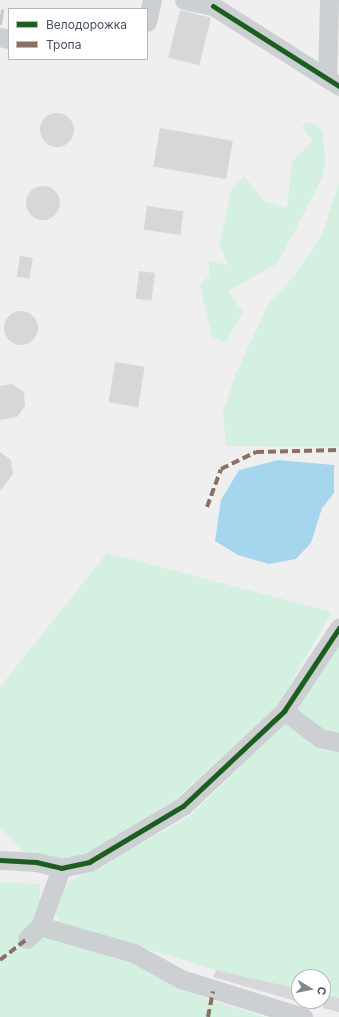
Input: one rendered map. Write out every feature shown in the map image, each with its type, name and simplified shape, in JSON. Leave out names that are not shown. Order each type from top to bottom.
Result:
[{"type":"street","points":[[148,18],[152,0]]},
{"type":"street","points":[[184,0],[213,6],[333,82]]},
{"type":"street","points":[[329,0],[333,82]]},
{"type":"street","points":[[0,860],[36,862],[61,868],[89,862],[183,806],[284,712],[339,628]]},
{"type":"street","points":[[284,712],[320,738],[339,742]]},
{"type":"street","points":[[61,868],[34,932],[134,953],[181,979],[303,1017]]},
{"type":"green space","points":[[307,123],[313,123],[323,132],[325,164],[322,178],[278,263],[228,291],[243,312],[226,342],[212,337],[200,285],[209,276],[209,261],[228,265],[219,244],[232,188],[244,176],[264,201],[287,208],[292,162],[312,141],[302,126]]},
{"type":"green space","points":[[339,183],[339,447],[226,446],[223,413],[236,373],[269,303],[296,274],[322,235]]},
{"type":"green space","points":[[107,553],[332,612],[278,705],[177,798],[84,857],[59,861],[27,856],[0,827],[0,687]]},
{"type":"green space","points":[[339,638],[339,998],[331,996],[331,969],[291,969],[291,987],[216,970],[59,922],[53,906],[67,883],[189,817],[278,730]]},
{"type":"green space","points":[[0,882],[40,884],[39,931],[156,969],[204,998],[265,1017],[0,1017]]},
{"type":"water","points":[[278,460],[334,465],[334,493],[322,508],[311,543],[296,559],[269,564],[238,555],[215,541],[221,500],[239,470]]},
{"type":"building","points":[[180,10],[211,18],[199,65],[168,58]]},
{"type":"building","points":[[54,113],[60,113],[64,114],[71,120],[74,130],[73,137],[67,144],[60,147],[54,147],[50,146],[43,140],[40,133],[40,127],[41,123],[47,116]]},
{"type":"building","points":[[160,128],[233,141],[226,179],[153,166]]},
{"type":"building","points":[[40,186],[46,186],[50,187],[57,193],[60,203],[59,210],[53,217],[46,220],[40,220],[36,219],[29,213],[26,206],[26,200],[27,196],[33,189]]},
{"type":"building","points":[[147,206],[184,211],[180,235],[144,230]]},
{"type":"building","points":[[20,256],[33,258],[30,279],[17,277]]},
{"type":"building","points":[[139,271],[155,273],[151,301],[136,299]]},
{"type":"building","points":[[18,311],[24,311],[28,312],[35,318],[38,328],[37,335],[31,342],[24,345],[18,345],[14,344],[7,338],[4,331],[4,325],[5,321],[11,314]]},
{"type":"building","points":[[115,362],[145,367],[138,407],[109,402]]},
{"type":"building","points":[[12,384],[24,392],[25,406],[17,417],[0,420],[0,386]]},
{"type":"building","points":[[0,452],[11,460],[13,474],[0,491]]},
{"type":"building","points":[[216,970],[291,987],[291,1000],[213,977]]},
{"type":"building","points":[[331,996],[339,998],[339,1012],[327,1009],[331,1009]]},
{"type":"railway","points":[[0,23],[2,10]]},
{"type":"marked path","points":[[207,507],[221,469],[256,452],[339,450]]},
{"type":"marked path","points":[[0,960],[27,939]]},
{"type":"marked path","points":[[208,1017],[213,991]]},
{"type":"cycle path","points":[[213,6],[339,86]]},
{"type":"cycle path","points":[[0,860],[36,862],[61,868],[89,862],[183,806],[284,711],[339,628]]}]
